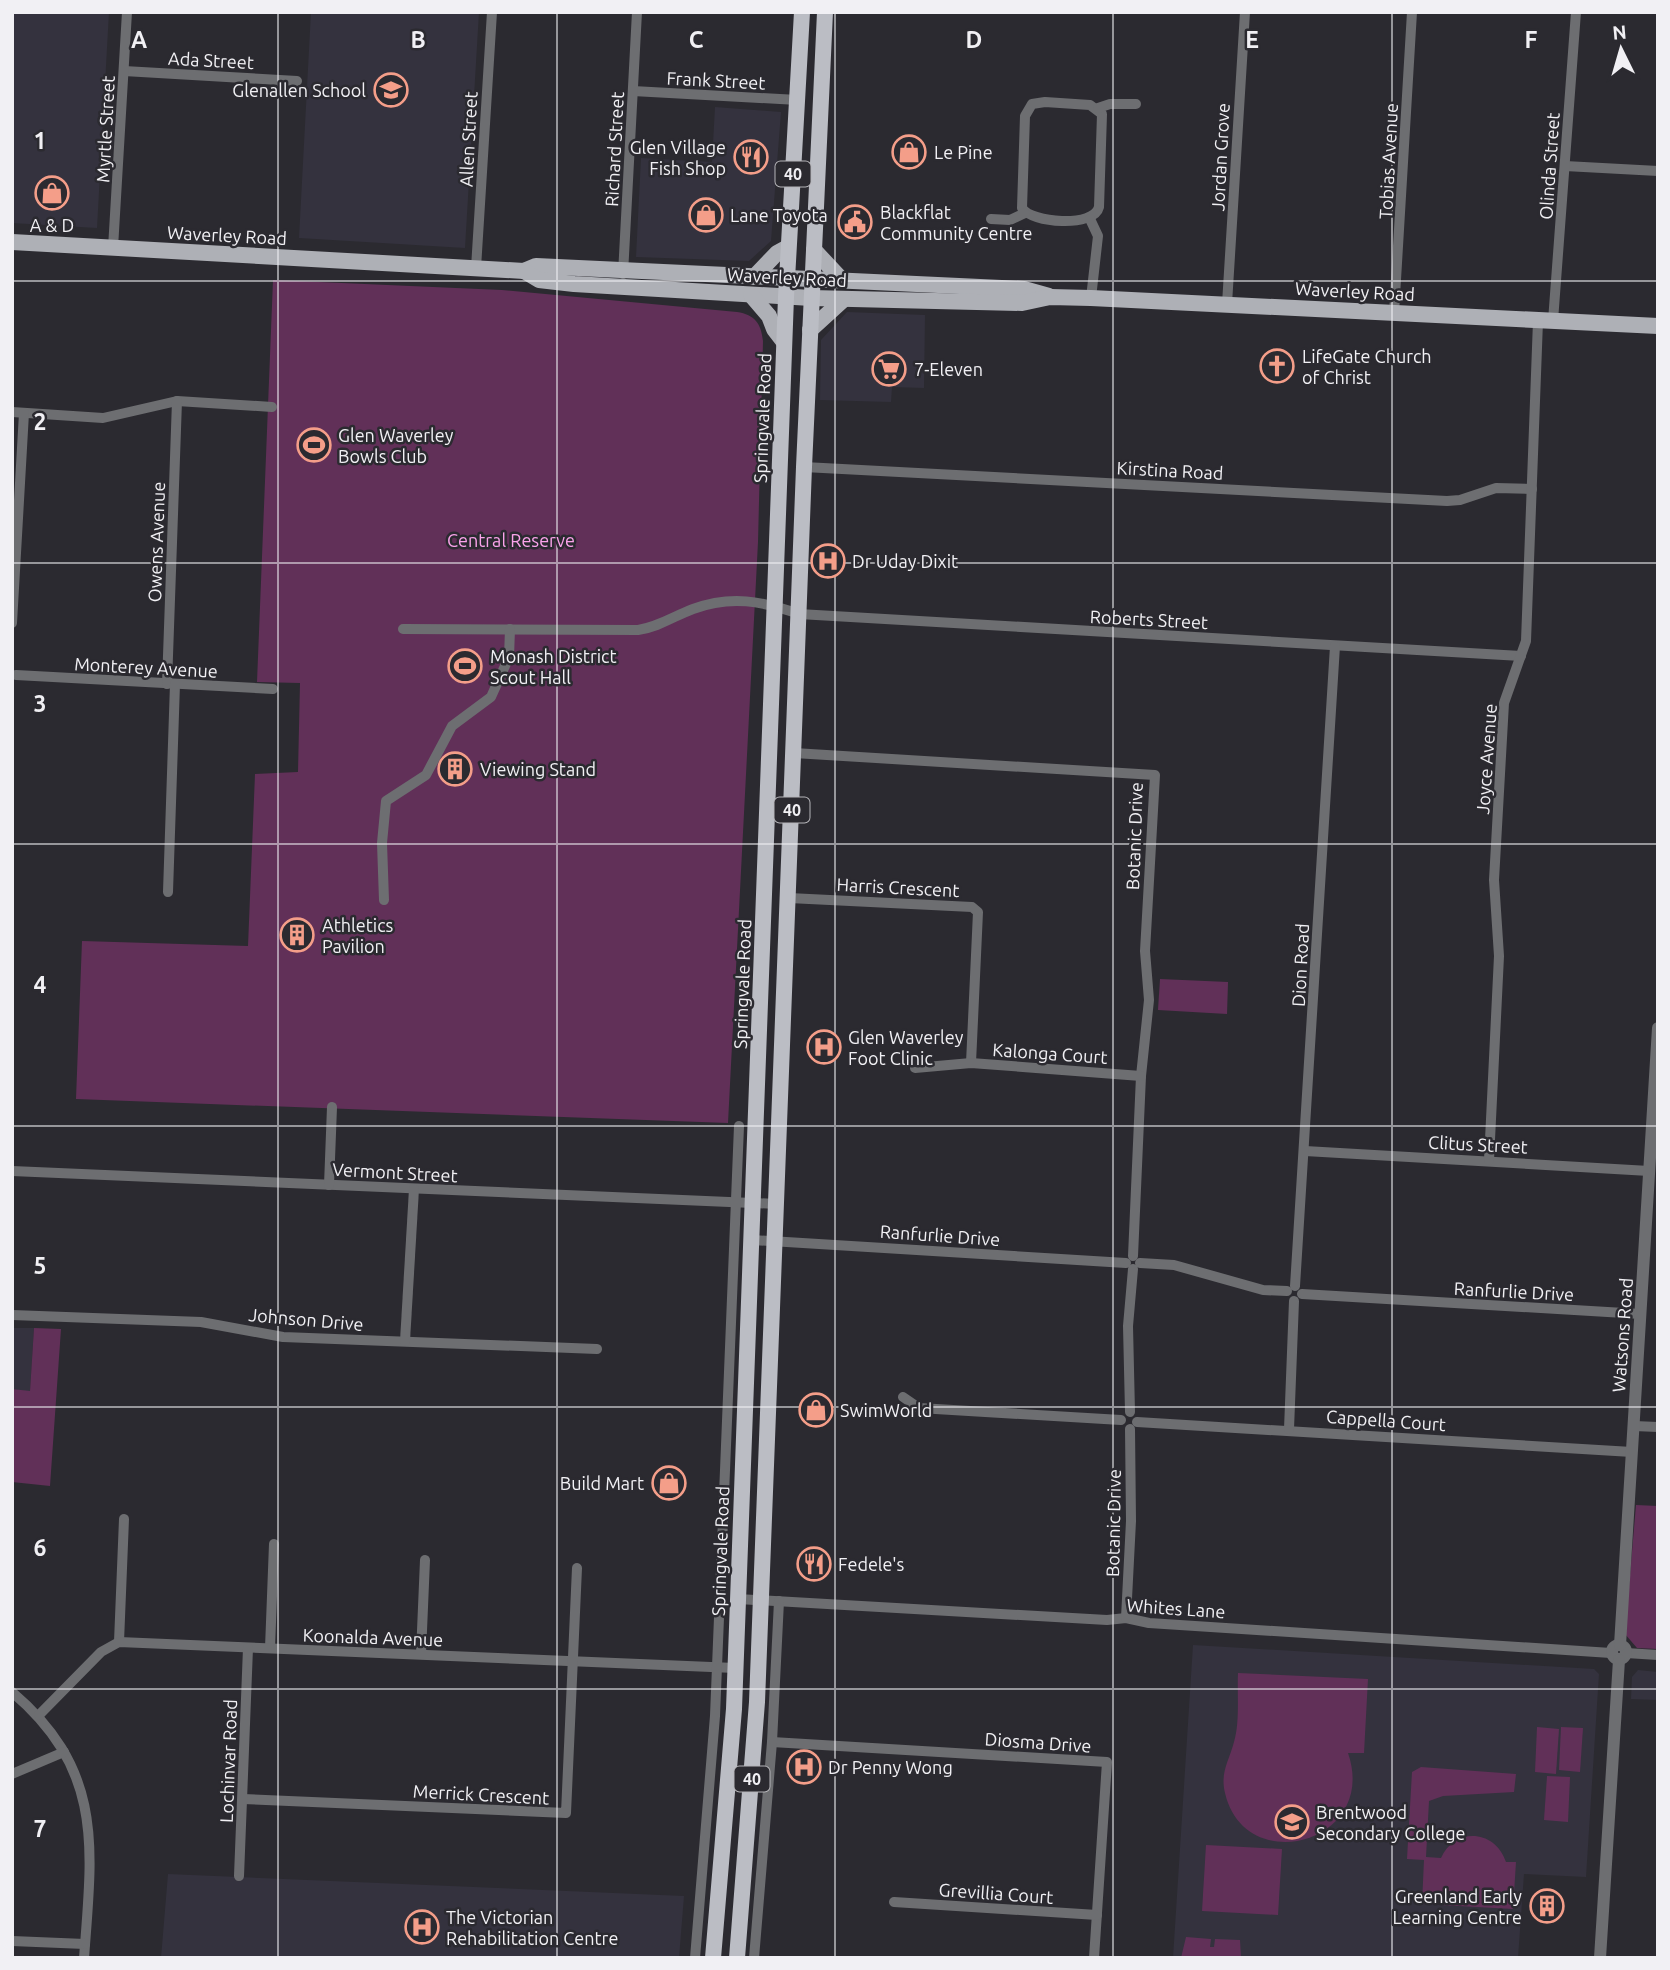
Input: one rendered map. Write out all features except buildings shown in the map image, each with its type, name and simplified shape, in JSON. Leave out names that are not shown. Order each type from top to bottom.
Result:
[{"type":"highway","name":"Springvale Road","points":[[713,1958],[735,1668],[786,278],[803,12]]},
{"type":"highway","name":"40","points":[[737,1958],[756,1730],[804,467],[825,12]]},
{"type":"main road","name":"Waverley Road","points":[[12,242],[524,271],[536,266],[1024,289],[1050,297]]},
{"type":"main road","points":[[754,277],[777,253],[788,247]]},
{"type":"main road","points":[[814,250],[843,281]]},
{"type":"main road","name":"Waverley Road","points":[[524,271],[539,280],[621,288],[786,297],[1021,303],[1050,297],[1091,298],[1658,326]]},
{"type":"main road","points":[[751,295],[769,316],[774,329],[784,342]]},
{"type":"main road","points":[[810,330],[844,299]]},
{"type":"street","name":"Myrtle Street","points":[[113,248],[127,12]]},
{"type":"street","name":"Allen Street","points":[[477,268],[492,12]]},
{"type":"street","name":"Richard Street","points":[[621,288],[636,12]]},
{"type":"street","name":"Jordan Grove","points":[[1227,304],[1245,12]]},
{"type":"street","name":"Tobias Avenue","points":[[1394,313],[1412,12]]},
{"type":"street","name":"Olinda Street","points":[[1546,321],[1565,166],[1576,12]]},
{"type":"street","name":"Ada Street","points":[[124,71],[297,81]]},
{"type":"street","name":"Frank Street","points":[[633,92],[798,100]]},
{"type":"street","points":[[1098,108],[1103,122],[1098,213],[1090,219],[1032,218],[1025,213],[1021,202],[1024,121],[1028,109],[1045,102],[1098,108],[1110,104],[1136,104]]},
{"type":"street","points":[[1565,166],[1658,172]]},
{"type":"street","points":[[991,219],[1010,220],[1025,213]]},
{"type":"street","points":[[1090,219],[1098,235],[1091,298]]},
{"type":"street","name":"Joyce Avenue","points":[[1489,1160],[1499,956],[1494,880],[1504,703],[1526,640],[1532,489],[1546,321]]},
{"type":"street","points":[[12,412],[103,418],[177,401],[272,407]]},
{"type":"street","name":"Owens Avenue","points":[[168,892],[177,401]]},
{"type":"street","points":[[12,623],[24,413]]},
{"type":"street","name":"Kirstina Road","points":[[804,467],[1447,501],[1460,500],[1496,488],[1532,489]]},
{"type":"street","name":"Roberts Street","points":[[403,629],[638,630],[665,624],[692,610],[719,602],[755,600],[799,614],[1521,656]]},
{"type":"street","points":[[384,900],[382,843],[386,802],[423,778],[453,726],[491,697],[509,657],[510,629]]},
{"type":"street","name":"Dion Road","points":[[1289,1429],[1335,646]]},
{"type":"street","name":"Monterey Avenue","points":[[14,675],[273,689]]},
{"type":"street","name":"Botanic Drive","points":[[794,753],[1155,775],[1145,951],[1149,1000],[1141,1076],[1128,1326],[1130,1412]]},
{"type":"street","name":"Harris Crescent","points":[[789,898],[972,907],[978,912],[971,1063]]},
{"type":"street","name":"Watsons Road","points":[[1600,1958],[1658,1028]]},
{"type":"street","name":"Kalonga Court","points":[[915,1068],[971,1063],[1141,1076]]},
{"type":"street","points":[[328,1185],[332,1107]]},
{"type":"street","name":"Springvale Road","points":[[695,1958],[713,1754],[739,1126]]},
{"type":"street","name":"Clitus Street","points":[[1305,1151],[1649,1171]]},
{"type":"street","name":"Vermont Street","points":[[12,1171],[777,1204]]},
{"type":"street","points":[[405,1341],[414,1189]]},
{"type":"street","name":"Ranfurlie Drive","points":[[751,1240],[1174,1265],[1263,1290],[1641,1314]]},
{"type":"street","name":"Johnson Drive","points":[[12,1315],[201,1322],[283,1337],[597,1349]]},
{"type":"street","points":[[903,1397],[919,1408],[1121,1420]]},
{"type":"street","points":[[1130,1412],[1134,1425],[1123,1426],[1121,1420],[1124,1414],[1130,1412]]},
{"type":"street","name":"Botanic Drive","points":[[1126,1618],[1134,1425]]},
{"type":"street","name":"Cappella Court","points":[[1134,1425],[1289,1429],[1632,1452]]},
{"type":"street","points":[[1634,1426],[1658,1427]]},
{"type":"street","points":[[39,1714],[101,1652],[118,1642],[124,1519]]},
{"type":"street","points":[[270,1648],[274,1544]]},
{"type":"street","points":[[421,1654],[425,1560]]},
{"type":"street","points":[[574,1661],[577,1568]]},
{"type":"street","name":"Whites Lane","points":[[738,1599],[1107,1620],[1126,1618],[1149,1623],[1658,1655]]},
{"type":"street","points":[[754,1958],[772,1742],[779,1601]]},
{"type":"street","name":"Koonalda Avenue","points":[[118,1642],[735,1668]]},
{"type":"street","name":"Lochinvar Road","points":[[239,1876],[248,1648]]},
{"type":"street","name":"Merrick Crescent","points":[[243,1799],[566,1813],[574,1661]]},
{"type":"street","points":[[12,1692],[39,1714],[64,1752],[79,1784],[91,1829],[91,1885],[84,1958]]},
{"type":"street","name":"Diosma Drive","points":[[772,1742],[1107,1762],[1094,1958]]},
{"type":"street","points":[[12,1774],[64,1752]]},
{"type":"street","name":"Grevillia Court","points":[[894,1902],[1097,1915]]},
{"type":"street","points":[[12,1941],[85,1944]]},
{"type":"shaded area","points":[[12,12],[109,12],[97,228],[12,223]]},
{"type":"shaded area","name":"Glenallen School","points":[[311,12],[479,12],[465,248],[299,238]]},
{"type":"shaded area","points":[[715,107],[781,112],[771,241],[749,261],[636,257],[641,158],[712,162]]},
{"type":"shaded area","name":"7-Eleven","points":[[847,312],[925,315],[924,388],[892,387],[891,402],[820,400],[821,340]]},
{"type":"shaded area","points":[[12,1328],[34,1328],[30,1392],[12,1389]]},
{"type":"shaded area","name":"Brentwood Secondary College","points":[[1193,1645],[1594,1669],[1599,1674],[1586,1877],[1524,1874],[1518,1958],[1173,1958]]},
{"type":"shaded area","points":[[1638,1670],[1658,1672],[1658,1700],[1631,1699],[1632,1677]]},
{"type":"shaded area","name":"The Victorian Rehabilitation Centre","points":[[168,1874],[684,1896],[679,1958],[161,1958]]},
{"type":"green space","name":"Central Reserve","points":[[273,280],[502,290],[737,312],[748,315],[759,325],[763,341],[758,542],[728,1123],[76,1099],[82,941],[248,946],[255,774],[298,772],[300,683],[257,682]]},
{"type":"green space","points":[[1160,979],[1228,982],[1227,1014],[1158,1010]]},
{"type":"green space","points":[[34,1328],[61,1329],[50,1486],[12,1482],[12,1389],[30,1391]]},
{"type":"green space","points":[[1636,1505],[1658,1506],[1658,1649],[1637,1648],[1625,1634]]},
{"type":"green space","points":[[1238,1673],[1368,1679],[1364,1753],[1348,1753],[1352,1784],[1345,1809],[1328,1828],[1306,1839],[1281,1842],[1257,1836],[1237,1820],[1225,1793],[1224,1773],[1237,1726]]},
{"type":"green space","points":[[1537,1727],[1559,1729],[1556,1774],[1535,1772]]},
{"type":"green space","points":[[1561,1727],[1583,1728],[1580,1772],[1559,1770]]},
{"type":"green space","points":[[1421,1767],[1516,1774],[1514,1792],[1443,1796],[1429,1801],[1426,1857],[1441,1858],[1447,1848],[1465,1837],[1475,1836],[1493,1843],[1506,1862],[1516,1862],[1513,1909],[1422,1904],[1424,1860],[1407,1859],[1412,1772]]},
{"type":"green space","points":[[1547,1776],[1570,1777],[1568,1822],[1544,1820]]},
{"type":"green space","points":[[1206,1845],[1282,1849],[1278,1915],[1202,1911]]},
{"type":"green space","points":[[1186,1937],[1211,1939],[1210,1947],[1214,1947],[1215,1939],[1240,1940],[1241,1958],[1181,1958]]},
{"type":"place","name":"Glenallen School","points":[[391,90]]},
{"type":"place","name":"Le Pine","points":[[909,152]]},
{"type":"place","name":"Glen Village Fish Shop","points":[[751,157]]},
{"type":"place","name":"A & D","points":[[52,193]]},
{"type":"place","name":"Lane Toyota","points":[[706,215]]},
{"type":"place","name":"Blackflat Community Centre","points":[[855,222]]},
{"type":"place","name":"LifeGate Church of Christ","points":[[1277,366]]},
{"type":"place","name":"7-Eleven","points":[[889,369]]},
{"type":"place","name":"Glen Waverley Bowls Club","points":[[314,445]]},
{"type":"place","name":"Dr Uday Dixit","points":[[828,561]]},
{"type":"place","name":"Monash District Scout Hall","points":[[465,666]]},
{"type":"place","name":"Viewing Stand","points":[[455,769]]},
{"type":"place","name":"Athletics Pavilion","points":[[297,935]]},
{"type":"place","name":"Glen Waverley Foot Clinic","points":[[824,1047]]},
{"type":"place","name":"SwimWorld","points":[[816,1410]]},
{"type":"place","name":"Build Mart","points":[[669,1483]]},
{"type":"place","name":"Fedele's","points":[[814,1564]]},
{"type":"place","name":"Dr Penny Wong","points":[[804,1767]]},
{"type":"place","name":"Brentwood Secondary College","points":[[1292,1822]]},
{"type":"place","name":"Greenland Early Learning Centre","points":[[1547,1906]]},
{"type":"place","name":"The Victorian Rehabilitation Centre","points":[[422,1927]]}]
